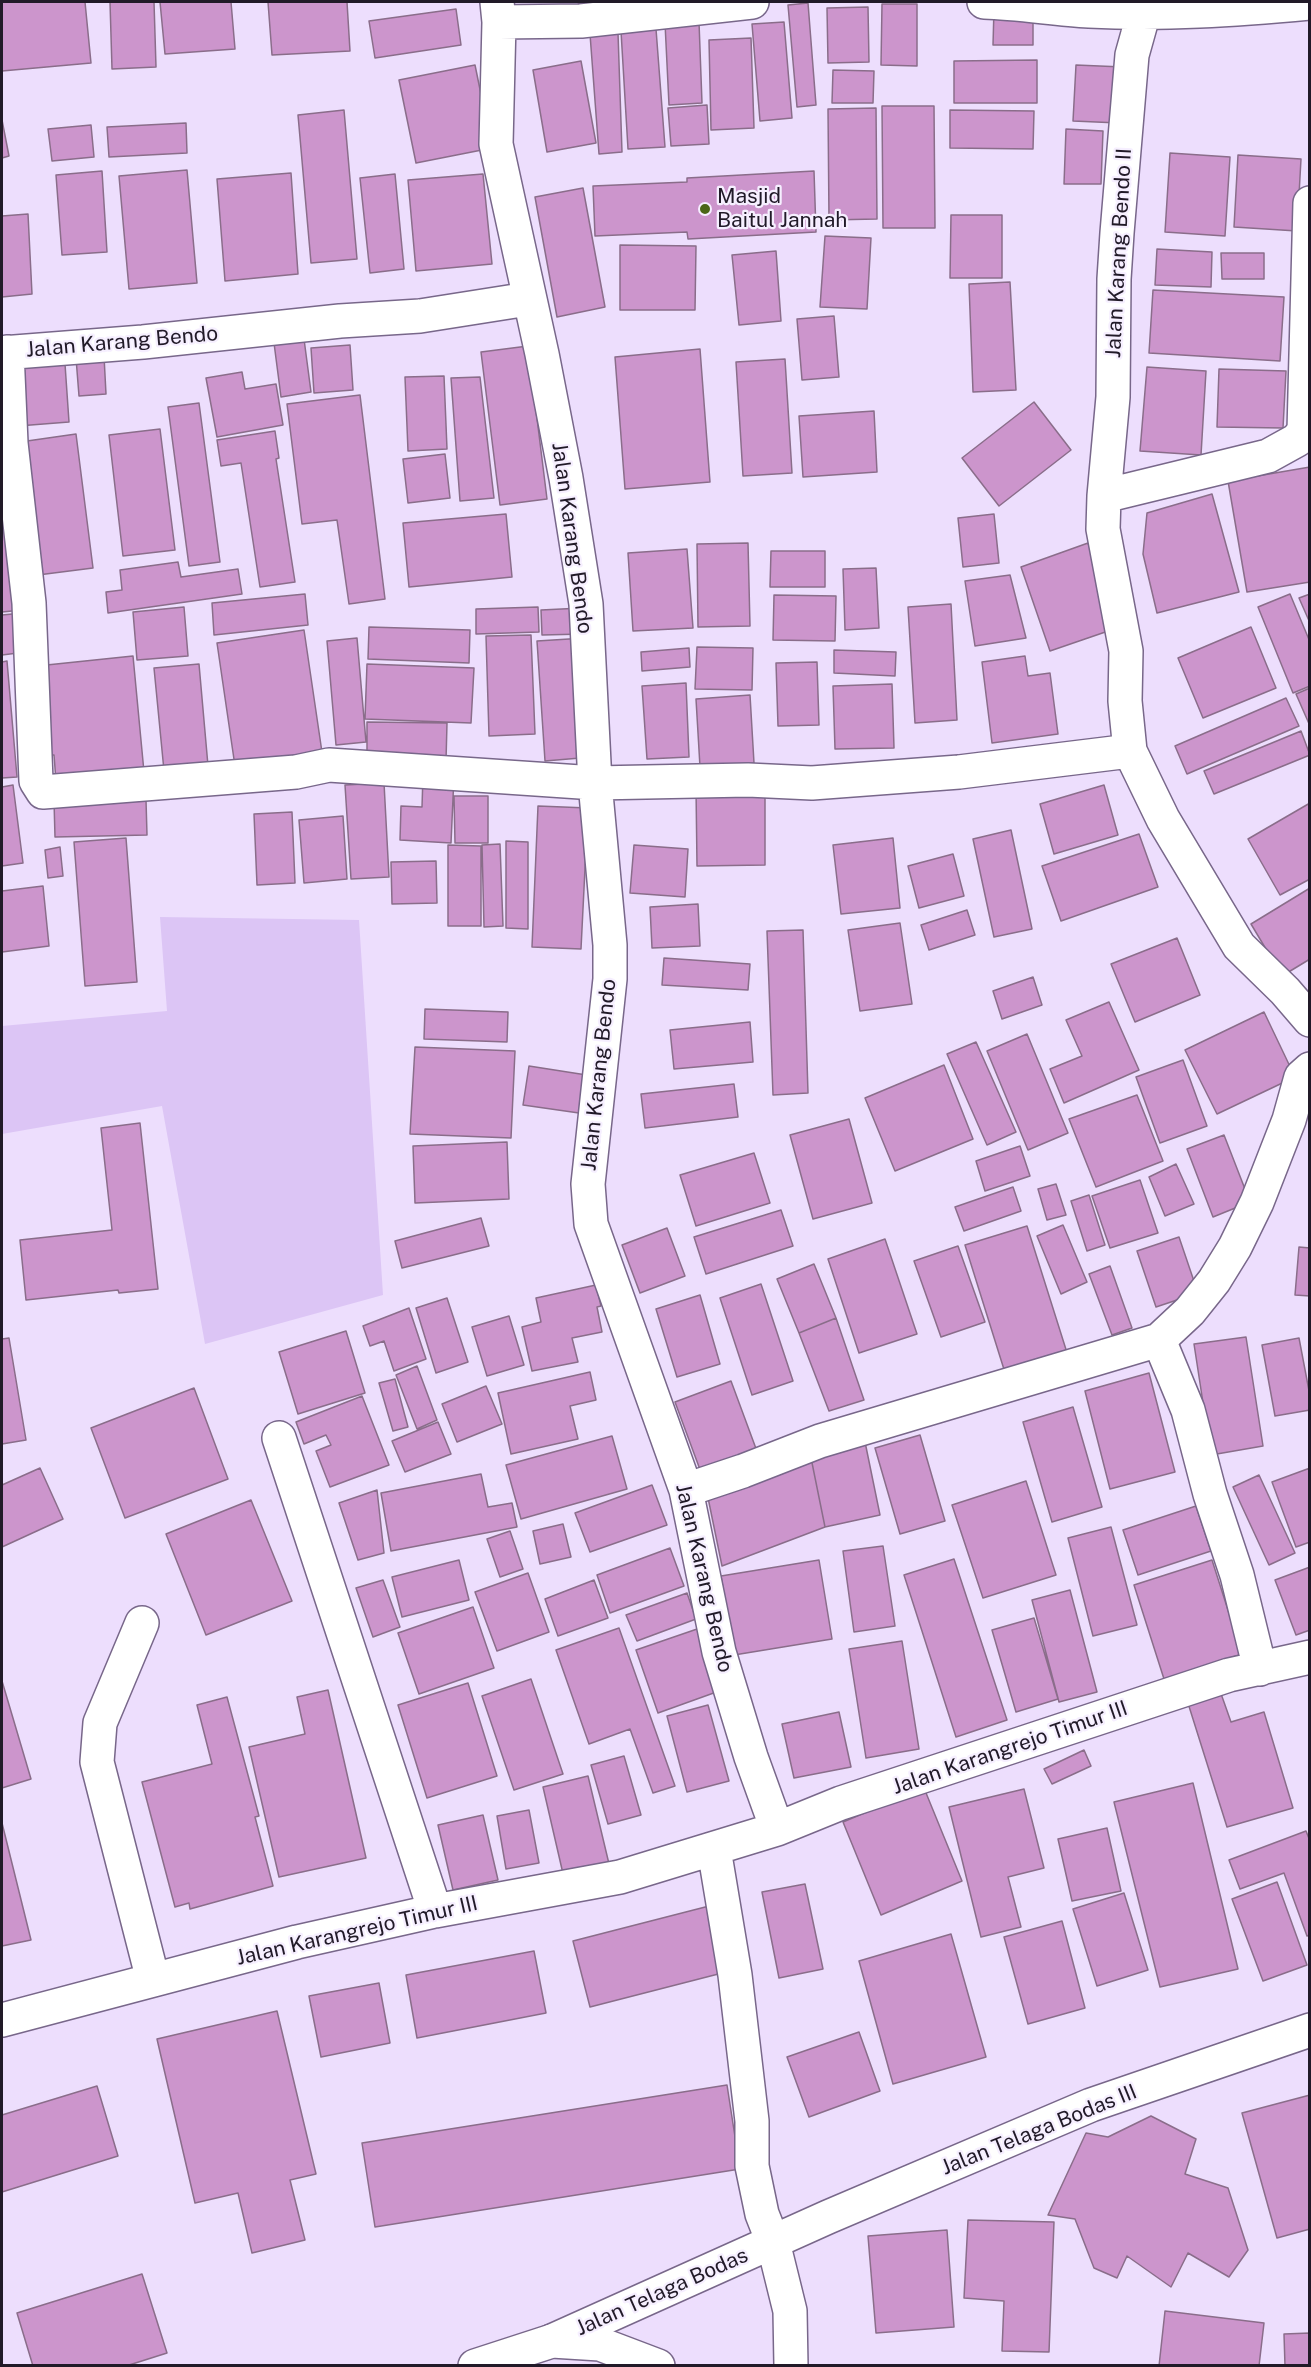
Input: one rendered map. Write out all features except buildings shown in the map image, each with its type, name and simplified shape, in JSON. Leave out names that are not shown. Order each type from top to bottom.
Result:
[{"type":"street","points":[[498,12],[581,21],[752,2]]},
{"type":"street","points":[[984,2],[1088,11],[1144,12],[1246,9],[1310,3]]},
{"type":"street","name":"Jalan Karang Bendo","points":[[498,12],[496,144],[564,467],[586,604],[595,783],[610,945],[610,979],[588,1184],[591,1224],[686,1490],[719,1652],[751,1757],[777,1829]]},
{"type":"street","name":"Jalan Karang Bendo II","points":[[1130,751],[1125,701],[1126,651],[1103,529],[1113,397],[1114,279],[1118,221],[1132,56],[1144,12]]},
{"type":"street","points":[[1104,496],[1268,456],[1296,440],[1304,431],[1310,203]]},
{"type":"street","name":"Jalan Karang Bendo","points":[[4,353],[143,342],[340,321],[420,316],[528,298]]},
{"type":"street","points":[[4,353],[11,443],[29,603],[36,781],[43,792],[296,772],[328,765],[595,783],[748,780],[812,783],[958,772],[1130,751],[1163,819],[1239,946],[1285,991],[1310,1020]]},
{"type":"street","points":[[1268,456],[1310,460]]},
{"type":"street","points":[[686,1490],[820,1441],[1159,1340],[1196,1304],[1214,1281],[1235,1247],[1257,1202],[1289,1120],[1301,1077],[1310,1069]]},
{"type":"street","points":[[1159,1340],[1188,1410],[1210,1494],[1247,1609],[1260,1669]]},
{"type":"street","points":[[279,1438],[435,1911]]},
{"type":"street","points":[[142,1623],[100,1723],[97,1762],[153,1980]]},
{"type":"street","name":"Jalan Karangrejo Timur III","points":[[2,2020],[297,1942],[435,1911],[620,1877],[777,1829],[841,1803],[1229,1675],[1310,1657]]},
{"type":"street","points":[[714,1849],[735,1975],[752,2121],[752,2166],[762,2214],[773,2242],[790,2311],[791,2366]]},
{"type":"street","name":"Jalan Telaga Bodas III","points":[[773,2242],[1091,2106],[1310,2030]]},
{"type":"street","name":"Jalan Telaga Bodas","points":[[475,2366],[552,2341],[773,2242]]},
{"type":"street","name":"Jalan Telaga Bodas","points":[[552,2341],[600,2344],[658,2366]]},
{"type":"shaded area","points":[[160,917],[359,920],[383,1295],[205,1344],[162,1106],[2,1134],[2,1026],[167,1011]]},
{"type":"place","name":"Masjid Baitul Jannah","points":[[705,209]]}]
